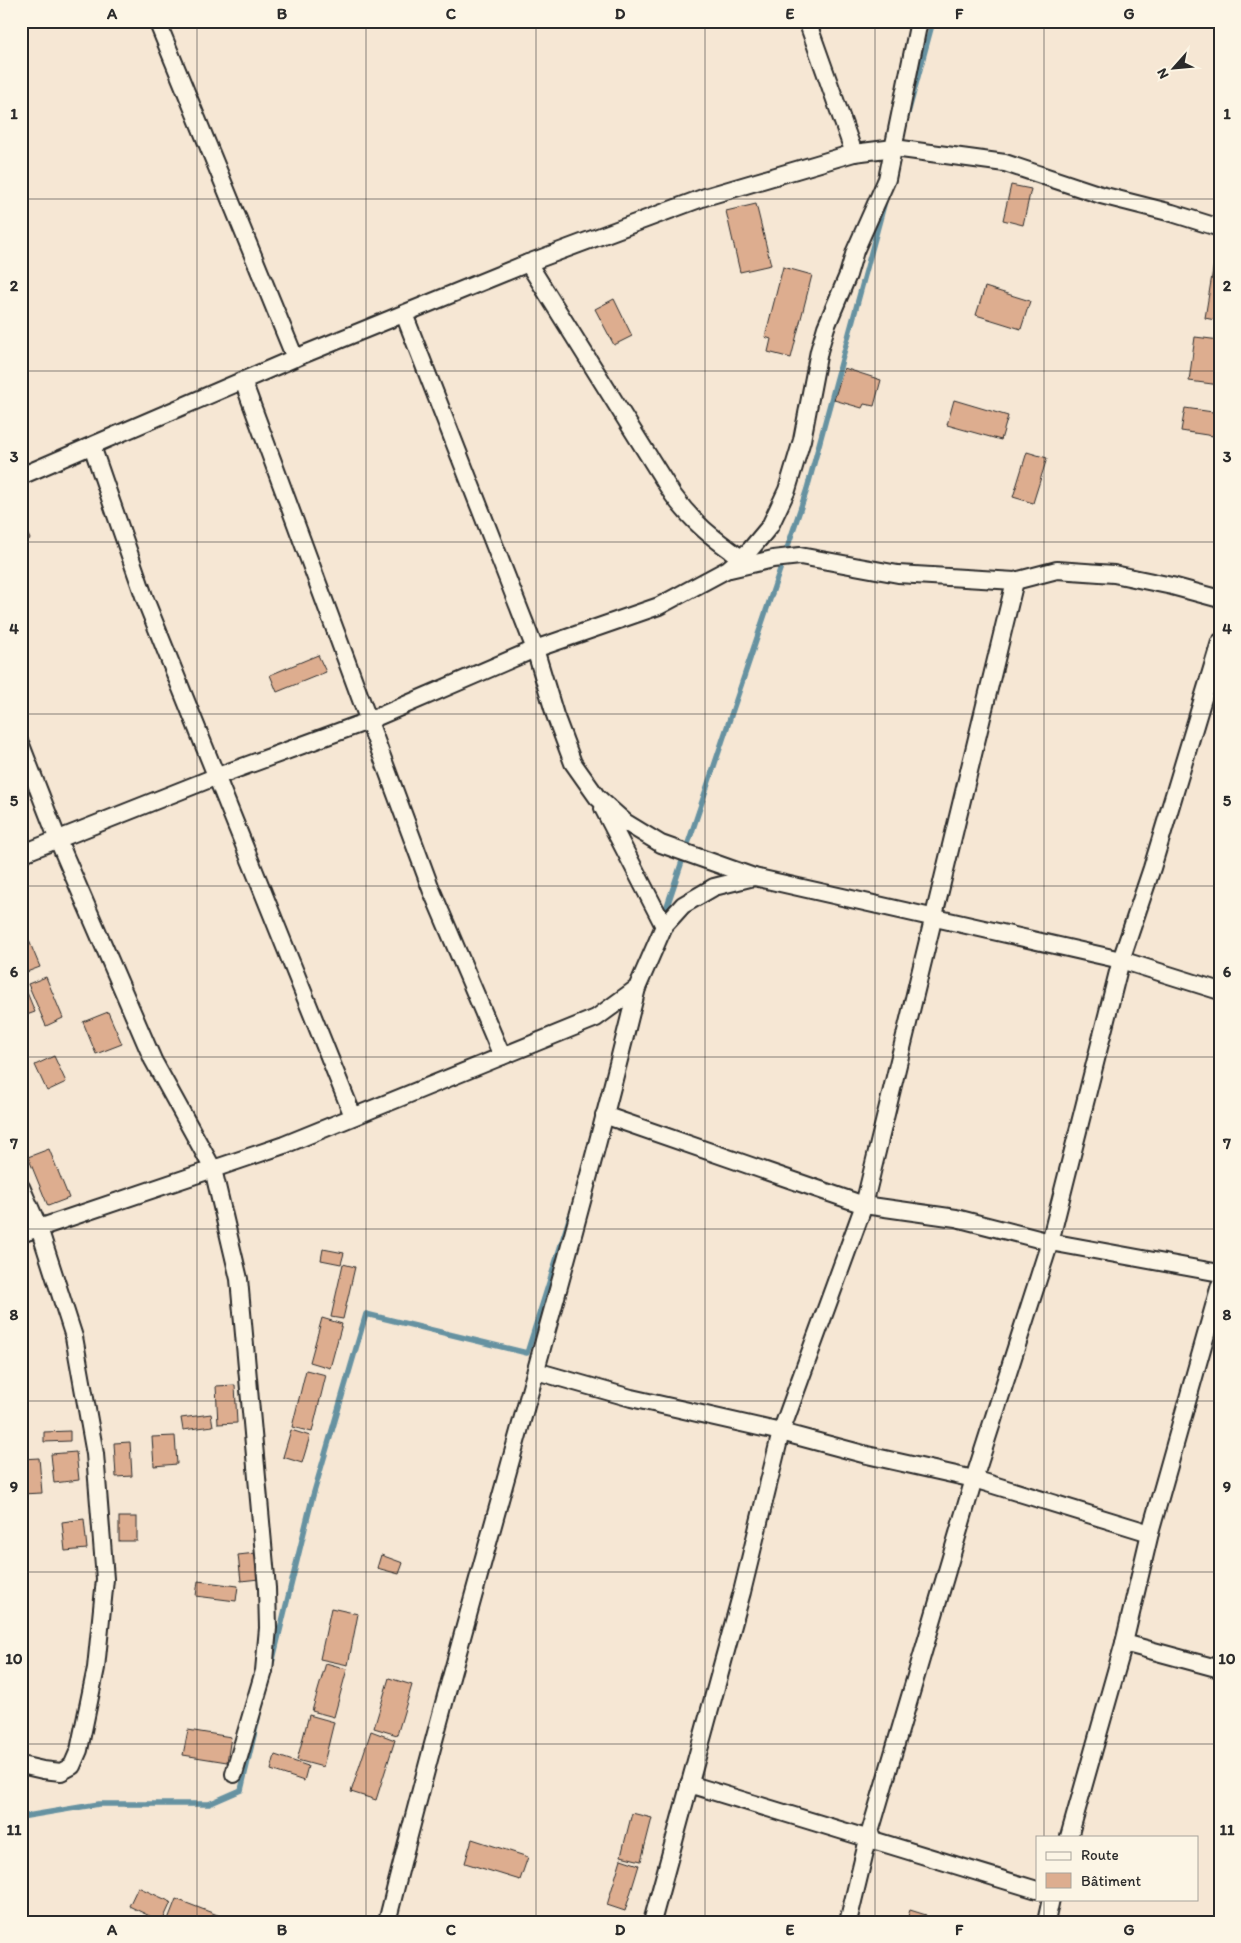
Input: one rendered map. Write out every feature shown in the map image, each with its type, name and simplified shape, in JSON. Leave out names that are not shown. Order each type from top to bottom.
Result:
[{"type":"street","points":[[157,21],[296,358]]},
{"type":"street","points":[[807,21],[854,153]]},
{"type":"street","points":[[728,570],[770,526],[787,490],[802,440],[819,351],[826,327],[848,275],[855,251],[887,179],[919,21]]},
{"type":"street","points":[[21,476],[296,358],[528,263],[705,197],[854,153],[894,148],[1005,163],[1101,195],[1220,228]]},
{"type":"street","points":[[528,263],[673,495],[707,534],[741,558]]},
{"type":"street","points":[[404,314],[535,649],[555,715],[573,763],[597,797],[664,926]]},
{"type":"street","points":[[243,381],[431,889],[502,1056]]},
{"type":"street","points":[[92,446],[145,599],[353,1116]]},
{"type":"street","points":[[21,854],[215,777],[368,721],[535,649],[659,606],[728,570],[773,559],[800,556],[898,574],[1015,581],[1057,570],[1114,574],[1172,586],[1220,599]]},
{"type":"street","points":[[652,1922],[742,1592],[781,1432],[864,1205],[1015,581]]},
{"type":"street","points":[[848,1922],[868,1839],[974,1479],[1050,1242],[1121,960],[1152,868],[1220,642]]},
{"type":"street","points":[[21,745],[58,840],[153,1060],[213,1170],[239,1279],[250,1381],[267,1588],[268,1628],[264,1671],[234,1774]]},
{"type":"street","points":[[597,797],[625,822],[661,844],[754,877],[1121,960],[1220,992]]},
{"type":"street","points":[[387,1922],[419,1793],[536,1371],[637,988],[664,926],[683,905],[714,886],[754,877]]},
{"type":"street","points":[[21,1234],[284,1145],[596,1018],[637,988]]},
{"type":"street","points":[[604,1115],[864,1205],[956,1218],[1050,1242],[1220,1274]]},
{"type":"street","points":[[21,1187],[38,1228],[74,1337],[95,1454],[104,1579],[96,1668],[79,1750],[72,1766],[61,1772],[21,1765]]},
{"type":"street","points":[[1069,1836],[1124,1643],[1150,1533],[1220,1285]]},
{"type":"street","points":[[536,1371],[631,1398],[974,1479],[1150,1533]]},
{"type":"street","points":[[1124,1643],[1220,1669]]},
{"type":"street","points":[[689,1784],[1036,1890]]},
{"type":"street","points":[[1046,1922],[1051,1900]]},
{"type":"building","points":[[1011,185],[1031,189],[1023,225],[1003,220]]},
{"type":"building","points":[[756,204],[771,265],[740,272],[726,211]]},
{"type":"building","points":[[1214,263],[1220,264],[1220,321],[1205,318]]},
{"type":"building","points":[[783,267],[812,275],[791,358],[768,352],[771,339],[765,337]]},
{"type":"building","points":[[985,287],[1030,301],[1021,329],[976,315]]},
{"type":"building","points":[[614,299],[632,336],[614,345],[595,309]]},
{"type":"building","points":[[1195,337],[1220,340],[1220,385],[1189,381]]},
{"type":"building","points":[[844,368],[881,380],[874,406],[864,404],[862,408],[834,400]]},
{"type":"building","points":[[954,400],[1008,416],[1001,440],[947,425]]},
{"type":"building","points":[[1185,408],[1220,413],[1220,437],[1181,431]]},
{"type":"building","points":[[1027,452],[1047,458],[1033,503],[1013,497]]},
{"type":"building","points":[[21,520],[30,539],[21,543]]},
{"type":"building","points":[[318,655],[326,672],[277,692],[270,675]]},
{"type":"building","points":[[25,931],[40,967],[24,973],[21,966],[21,933]]},
{"type":"building","points":[[46,977],[63,1018],[46,1026],[28,984]]},
{"type":"building","points":[[26,990],[35,1012],[21,1017],[21,992]]},
{"type":"building","points":[[108,1012],[122,1044],[96,1054],[83,1022]]},
{"type":"building","points":[[54,1056],[66,1082],[47,1091],[35,1065]]},
{"type":"building","points":[[49,1149],[69,1198],[48,1206],[28,1157]]},
{"type":"building","points":[[323,1249],[344,1253],[341,1264],[321,1260]]},
{"type":"building","points":[[343,1264],[355,1267],[343,1319],[331,1317]]},
{"type":"building","points":[[322,1318],[342,1324],[330,1368],[310,1362]]},
{"type":"building","points":[[306,1370],[326,1375],[312,1432],[292,1427]]},
{"type":"building","points":[[235,1385],[237,1423],[218,1424],[216,1386]]},
{"type":"building","points":[[211,1414],[213,1426],[183,1430],[181,1418]]},
{"type":"building","points":[[291,1430],[310,1436],[302,1463],[283,1457]]},
{"type":"building","points":[[70,1431],[70,1441],[44,1442],[44,1432]]},
{"type":"building","points":[[175,1436],[177,1464],[154,1466],[152,1437]]},
{"type":"building","points":[[130,1442],[132,1476],[116,1477],[114,1443]]},
{"type":"building","points":[[76,1452],[79,1480],[54,1483],[51,1454]]},
{"type":"building","points":[[39,1458],[42,1493],[21,1494],[21,1459]]},
{"type":"building","points":[[119,1517],[137,1517],[137,1541],[119,1541]]},
{"type":"building","points":[[84,1519],[87,1549],[65,1551],[62,1522]]},
{"type":"building","points":[[256,1553],[259,1579],[241,1581],[238,1555]]},
{"type":"building","points":[[381,1555],[403,1563],[399,1574],[377,1568]]},
{"type":"building","points":[[198,1581],[238,1586],[236,1601],[196,1596]]},
{"type":"building","points":[[331,1608],[358,1614],[348,1665],[320,1659]]},
{"type":"building","points":[[326,1663],[347,1669],[334,1717],[312,1711]]},
{"type":"building","points":[[389,1678],[412,1685],[397,1735],[374,1728]]},
{"type":"building","points":[[309,1715],[334,1722],[323,1767],[297,1760]]},
{"type":"building","points":[[188,1730],[231,1737],[227,1762],[183,1755]]},
{"type":"building","points":[[371,1731],[395,1740],[376,1800],[351,1792]]},
{"type":"building","points":[[275,1755],[308,1766],[304,1781],[271,1770]]},
{"type":"building","points":[[632,1813],[652,1818],[641,1861],[621,1856]]},
{"type":"building","points":[[472,1839],[528,1857],[520,1880],[465,1863]]},
{"type":"building","points":[[621,1859],[639,1865],[625,1911],[607,1905]]},
{"type":"building","points":[[138,1887],[171,1902],[162,1922],[129,1906]]},
{"type":"building","points":[[176,1899],[228,1919],[227,1922],[167,1922]]},
{"type":"building","points":[[910,1910],[926,1915],[924,1922],[906,1922]]},
{"type":"waterway","points":[[907,117],[933,21]]},
{"type":"waterway","points":[[663,918],[807,489],[885,201]]},
{"type":"waterway","points":[[272,1663],[312,1499],[366,1314],[527,1353],[570,1216]]},
{"type":"waterway","points":[[21,1817],[99,1804],[209,1804],[241,1790],[258,1718]]}]
